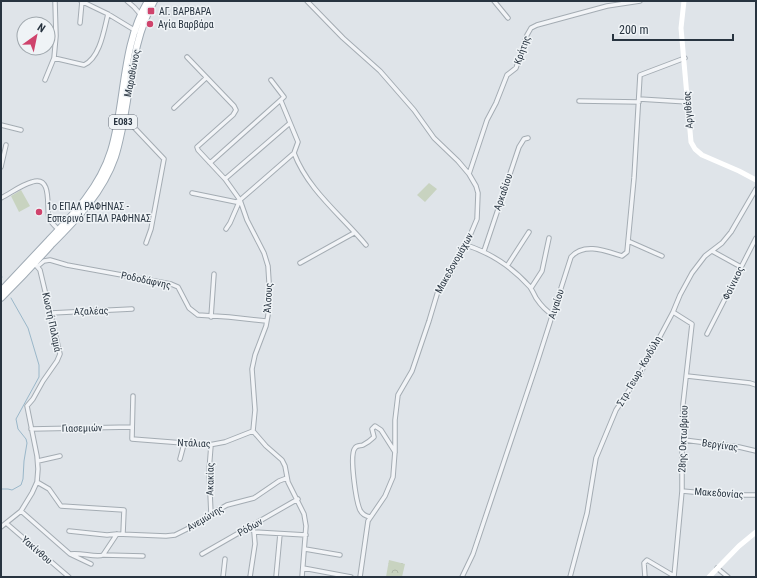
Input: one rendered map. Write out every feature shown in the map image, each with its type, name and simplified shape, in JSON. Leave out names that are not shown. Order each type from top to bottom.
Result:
[{"type":"main road","name":"Μαραθώνος","points":[[1,298],[36,265],[77,218],[101,186],[114,158],[123,120],[141,15],[148,1]]},
{"type":"main road","name":"Μαραθώνος","points":[[1,291],[59,230],[88,196],[100,178],[108,162],[117,128],[129,55],[138,31],[154,1]]},
{"type":"street","points":[[45,80],[54,58],[56,36],[55,1]]},
{"type":"street","points":[[80,23],[82,1],[138,31]]},
{"type":"street","points":[[127,1],[141,15]]},
{"type":"street","name":"Μακεδονομάχων","points":[[307,1],[344,38],[380,70],[414,110],[421,122],[434,138],[458,161],[476,186],[478,193],[477,219],[466,245],[450,274],[438,291],[412,371],[398,395],[395,420],[393,478],[385,496],[370,517],[360,577]]},
{"type":"street","points":[[494,1],[508,18]]},
{"type":"street","name":"Κρήτης","points":[[468,174],[487,120],[496,103],[507,75],[516,68],[518,64],[527,35],[532,28],[537,25],[607,6],[640,1]]},
{"type":"street","name":"Αργιθέας","points":[[684,1],[681,28],[685,58],[691,142],[695,149],[702,155],[740,171],[756,180]]},
{"type":"street","points":[[54,58],[84,65],[88,63],[99,47],[108,14]]},
{"type":"street","name":"Άλσους","points":[[187,57],[234,106],[236,110],[233,115],[197,147],[198,150],[225,179],[240,200],[250,226],[264,253],[268,266],[268,315],[266,326],[255,355],[252,369],[254,404],[253,431]]},
{"type":"street","name":"Αιγαίου","points":[[462,577],[472,554],[553,315],[571,257],[580,249],[598,249],[622,256],[627,252],[634,178],[640,75],[685,58]]},
{"type":"street","points":[[174,108],[206,78]]},
{"type":"street","points":[[210,163],[284,97],[271,80]]},
{"type":"street","points":[[226,229],[240,200],[294,153],[298,142],[281,101]]},
{"type":"street","points":[[579,101],[688,102]]},
{"type":"street","points":[[123,120],[129,122],[164,159],[151,229],[146,243]]},
{"type":"street","points":[[225,179],[290,123]]},
{"type":"street","points":[[1,125],[20,130]]},
{"type":"street","name":"Αρκαδίου","points":[[484,251],[519,147],[524,139],[528,138]]},
{"type":"street","points":[[1,167],[6,145]]},
{"type":"street","points":[[294,153],[298,166],[308,180],[325,201],[366,245]]},
{"type":"street","points":[[1,198],[30,182],[40,182],[47,190],[49,218],[59,230]]},
{"type":"street","name":"Στρ. Γεωρ. Κονδύλη","points":[[570,577],[593,486],[595,463],[616,410],[640,374],[692,273],[705,256],[732,232],[756,189]]},
{"type":"street","points":[[192,193],[232,201],[240,200]]},
{"type":"street","points":[[300,263],[354,232]]},
{"type":"street","points":[[507,266],[529,232]]},
{"type":"street","points":[[531,288],[542,271],[549,238]]},
{"type":"street","name":"Φοίνικος","points":[[707,334],[756,238]]},
{"type":"street","points":[[628,241],[662,256]]},
{"type":"street","points":[[466,245],[484,251],[501,261],[531,288],[536,298],[547,312],[553,315]]},
{"type":"street","points":[[712,251],[741,267]]},
{"type":"street","name":"Ροδοδάφνης","points":[[36,265],[50,260],[67,265],[176,285],[180,289],[189,308],[195,314],[211,317],[229,317],[266,321]]},
{"type":"street","name":"Κωστή Παλαμά","points":[[1,527],[21,511],[37,482],[38,461],[27,406],[33,399],[60,354],[42,275],[36,265]]},
{"type":"street","points":[[211,317],[214,274]]},
{"type":"street","name":"Αζαλέας","points":[[51,313],[132,309]]},
{"type":"street","name":"28ης Οκτωβρίου","points":[[673,312],[692,324],[683,404],[684,440],[682,452],[682,491],[674,576]]},
{"type":"street","points":[[687,376],[756,385]]},
{"type":"street","points":[[132,427],[133,396]]},
{"type":"street","points":[[370,517],[363,514],[359,507],[354,486],[352,461],[355,448],[364,445],[374,437],[372,429],[375,426],[380,430],[395,453]]},
{"type":"street","name":"Γιασεμιών","points":[[32,429],[132,427]]},
{"type":"street","name":"Ντάλιας","points":[[132,427],[132,439],[184,444],[211,444],[225,442],[253,431]]},
{"type":"street","points":[[253,431],[266,446],[282,460],[285,466],[287,478],[298,499],[306,521],[302,577]]},
{"type":"street","name":"Βεργίνας","points":[[684,440],[739,447],[756,451]]},
{"type":"street","points":[[180,459],[184,444]]},
{"type":"street","name":"Ακακίας","points":[[211,444],[209,471],[211,514]]},
{"type":"street","points":[[38,461],[60,456]]},
{"type":"street","name":"Ανεμώνης","points":[[69,531],[107,535],[175,535],[227,505],[254,498],[279,481],[287,478]]},
{"type":"street","points":[[37,482],[49,489],[61,506],[124,510],[123,534]]},
{"type":"street","name":"Μακεδονίας","points":[[682,491],[756,496]]},
{"type":"street","name":"Ρόδων","points":[[202,554],[298,499]]},
{"type":"street","points":[[21,511],[70,554],[91,564]]},
{"type":"street","name":"Υακίνθου","points":[[6,523],[69,577]]},
{"type":"street","points":[[250,577],[255,544],[254,532],[251,526]]},
{"type":"street","points":[[254,532],[306,535]]},
{"type":"street","points":[[709,577],[739,546],[756,532]]},
{"type":"street","points":[[104,554],[117,534]]},
{"type":"street","points":[[276,577],[280,534]]},
{"type":"street","points":[[305,549],[340,555]]},
{"type":"street","points":[[70,554],[80,553],[98,556],[104,554],[144,556]]},
{"type":"street","points":[[223,577],[225,559]]},
{"type":"street","points":[[645,577],[644,563],[647,560],[674,576]]},
{"type":"street","points":[[302,568],[351,577]]},
{"type":"street","points":[[717,568],[728,577]]},
{"type":"green space","points":[[429,183],[437,189],[425,202],[417,195]]},
{"type":"green space","points":[[21,190],[30,206],[19,212],[11,196]]},
{"type":"green space","points":[[389,560],[405,564],[402,577],[386,577]]},
{"type":"waterway","points":[[1,489],[12,490],[21,485],[27,443],[26,439],[18,429],[16,419],[39,377],[39,365],[28,328],[11,298]]},
{"type":"place","name":"ΑΓ. ΒΑΡΒΑΡΑ","points":[[151,11]]},
{"type":"place","name":"Αγία Βαρβάρα","points":[[150,24]]},
{"type":"place","name":"1ο ΕΠΑΛ ΡΑΦΗΝΑΣ - Εσπερινό ΕΠΑΛ ΡΑΦΗΝΑΣ","points":[[39,212]]}]
